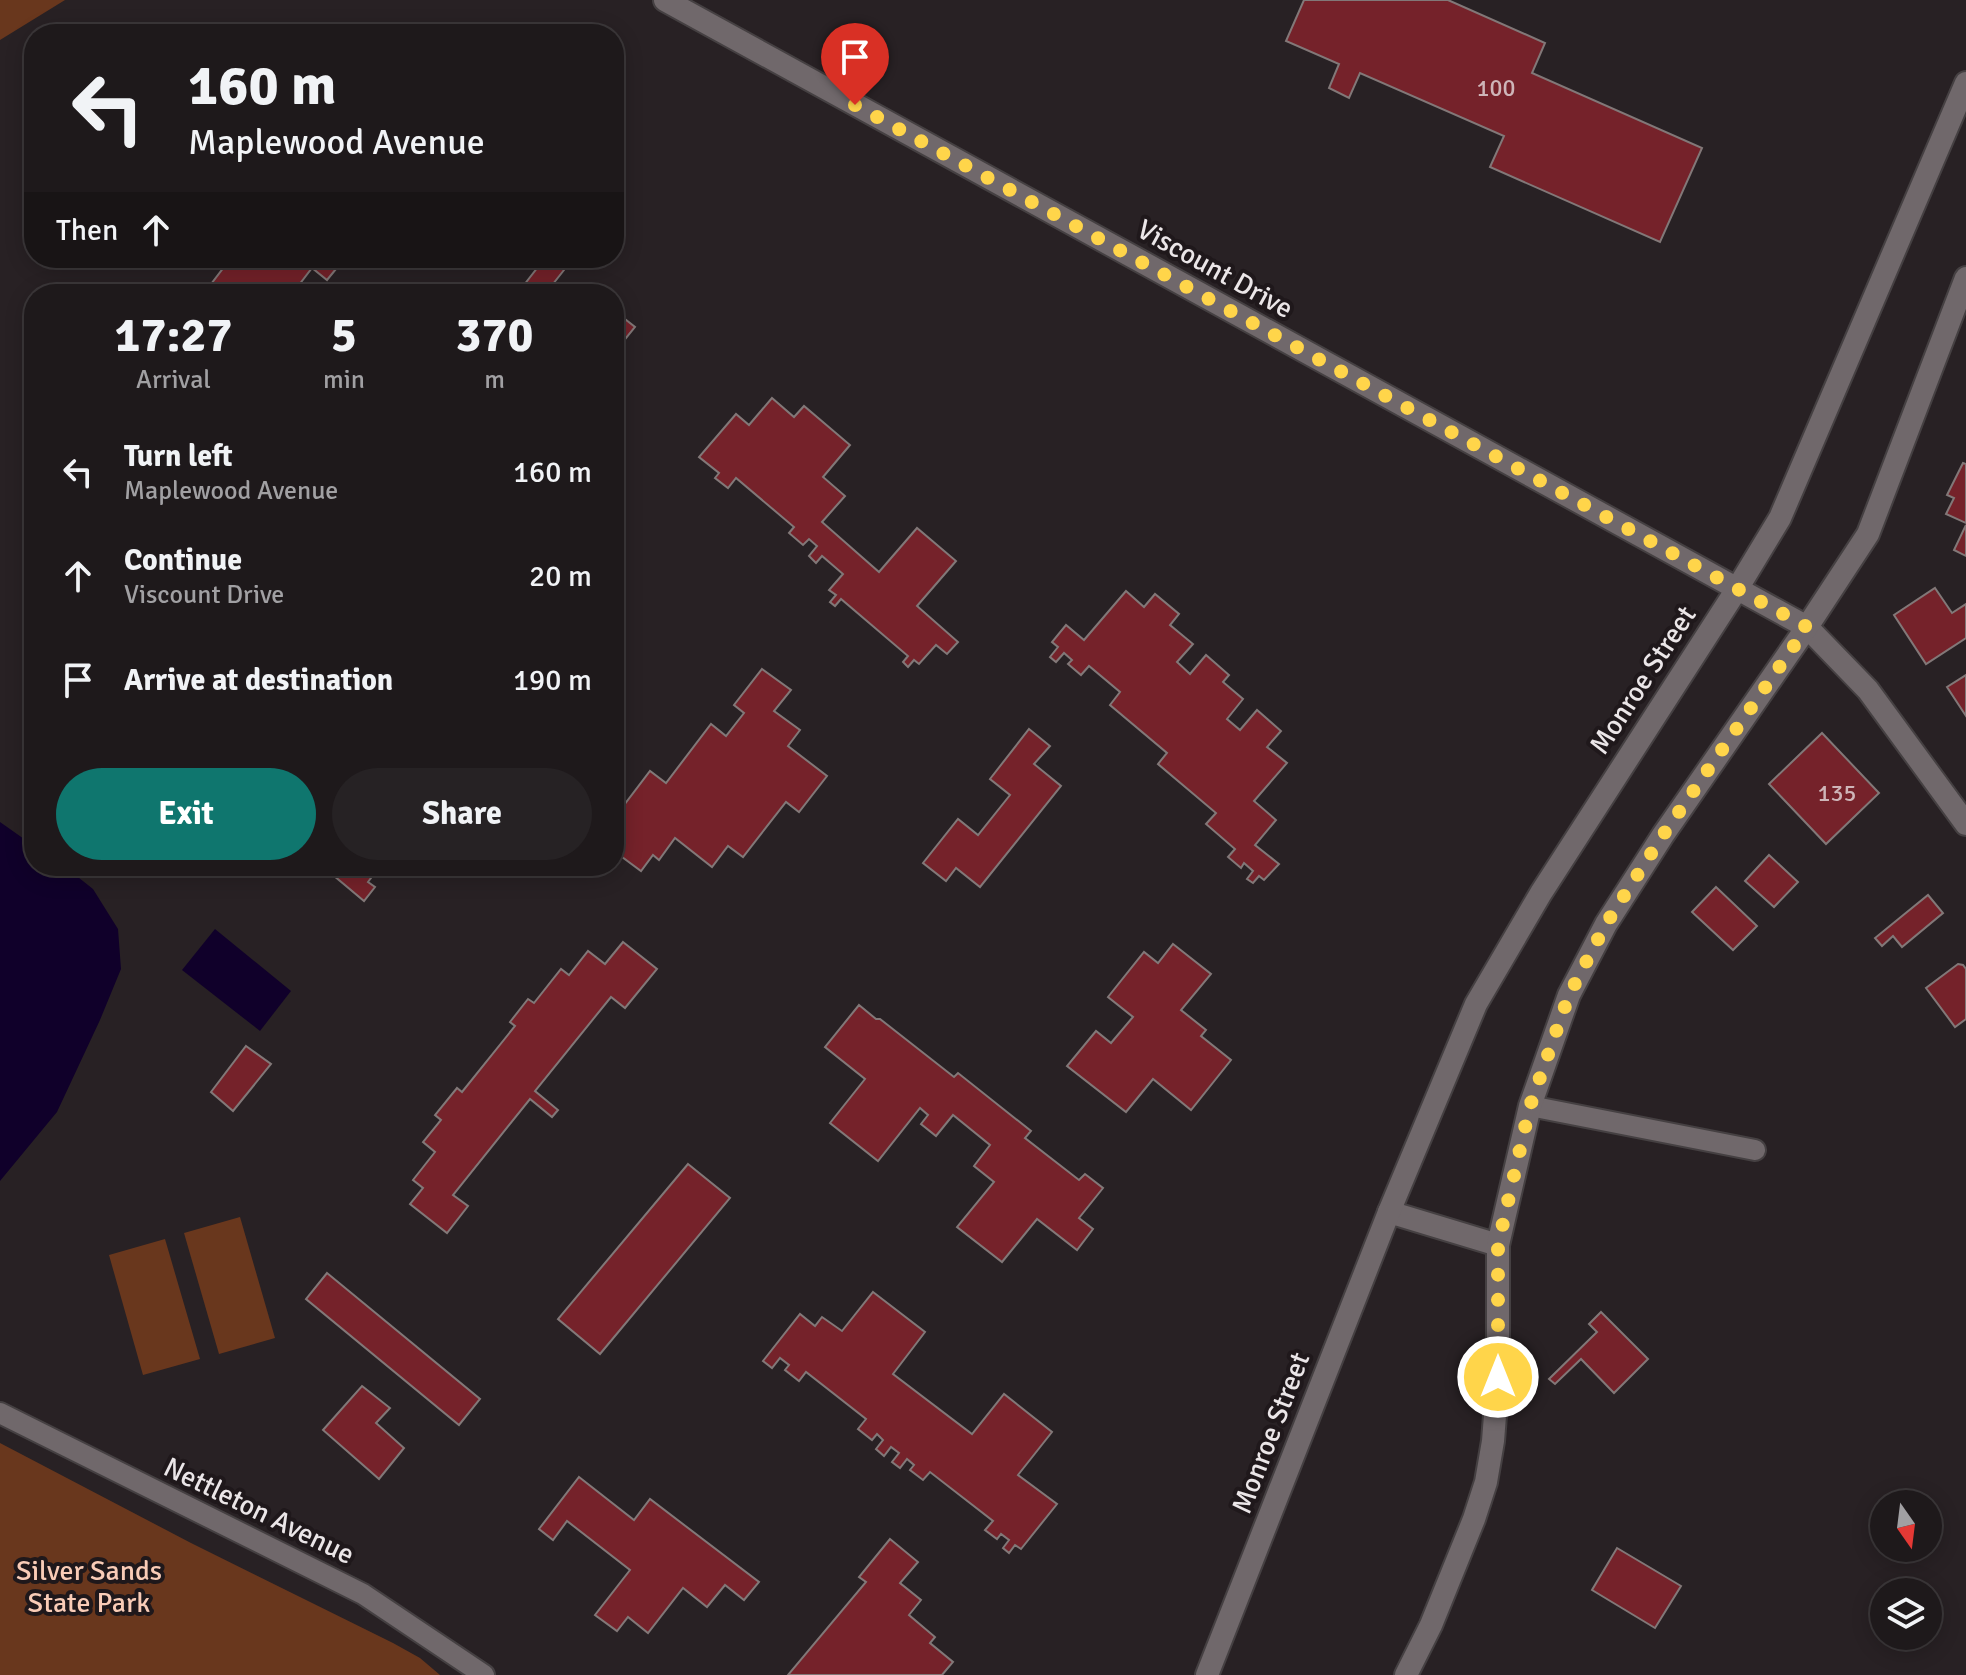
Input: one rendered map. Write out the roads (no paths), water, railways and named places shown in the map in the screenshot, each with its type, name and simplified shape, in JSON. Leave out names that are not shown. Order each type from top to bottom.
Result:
[{"type":"street","name":"Viscount Drive","points":[[665,0],[1807,627],[1868,690],[1966,824]]},
{"type":"street","name":"Monroe Street","points":[[1207,1675],[1389,1212],[1476,1004],[1541,893],[1780,518],[1966,83]]},
{"type":"street","points":[[1406,1675],[1431,1625],[1486,1482],[1498,1377],[1498,1245],[1530,1106],[1569,995],[1606,924],[1663,835],[1868,534],[1966,278]]},
{"type":"street","points":[[1389,1212],[1498,1245]]},
{"type":"lane","points":[[1530,1106],[1755,1150]]},
{"type":"lane","name":"Nettleton Avenue","points":[[0,1413],[363,1594],[484,1675]]},
{"type":"park label","name":"Silver Sands State Park","points":[[89,1587]]}]
